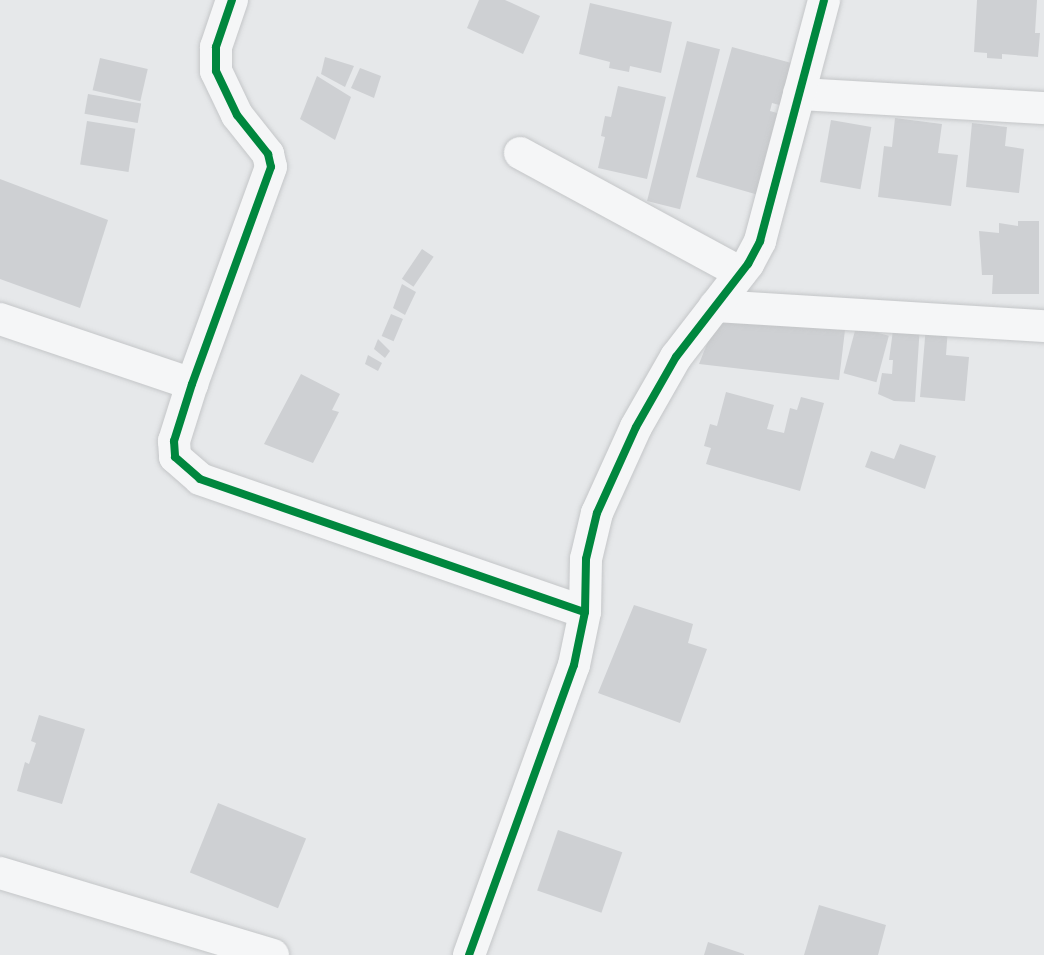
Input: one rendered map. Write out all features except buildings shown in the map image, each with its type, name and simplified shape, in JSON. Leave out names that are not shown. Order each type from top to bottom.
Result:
[{"type":"street","points":[[232,0],[216,47],[216,71],[237,115],[268,154],[271,167],[192,384],[174,441],[175,457],[200,479],[585,612]]},
{"type":"street","points":[[469,955],[574,665],[585,612],[586,559],[597,513],[636,427],[676,357],[741,273],[760,241],[824,0]]},
{"type":"street","points":[[799,94],[1044,108]]},
{"type":"street","points":[[520,153],[741,273]]},
{"type":"street","points":[[715,306],[1044,326]]},
{"type":"street","points":[[0,319],[192,384]]},
{"type":"street","points":[[0,873],[273,955]]},
{"type":"cycle path","points":[[232,0],[216,47],[216,71],[237,115],[268,154],[271,167],[192,384],[174,441],[175,457],[200,479],[585,612]]},
{"type":"cycle path","points":[[469,955],[574,665],[585,612],[586,559],[597,513],[636,427],[676,357],[748,264],[760,241],[824,0]]}]
